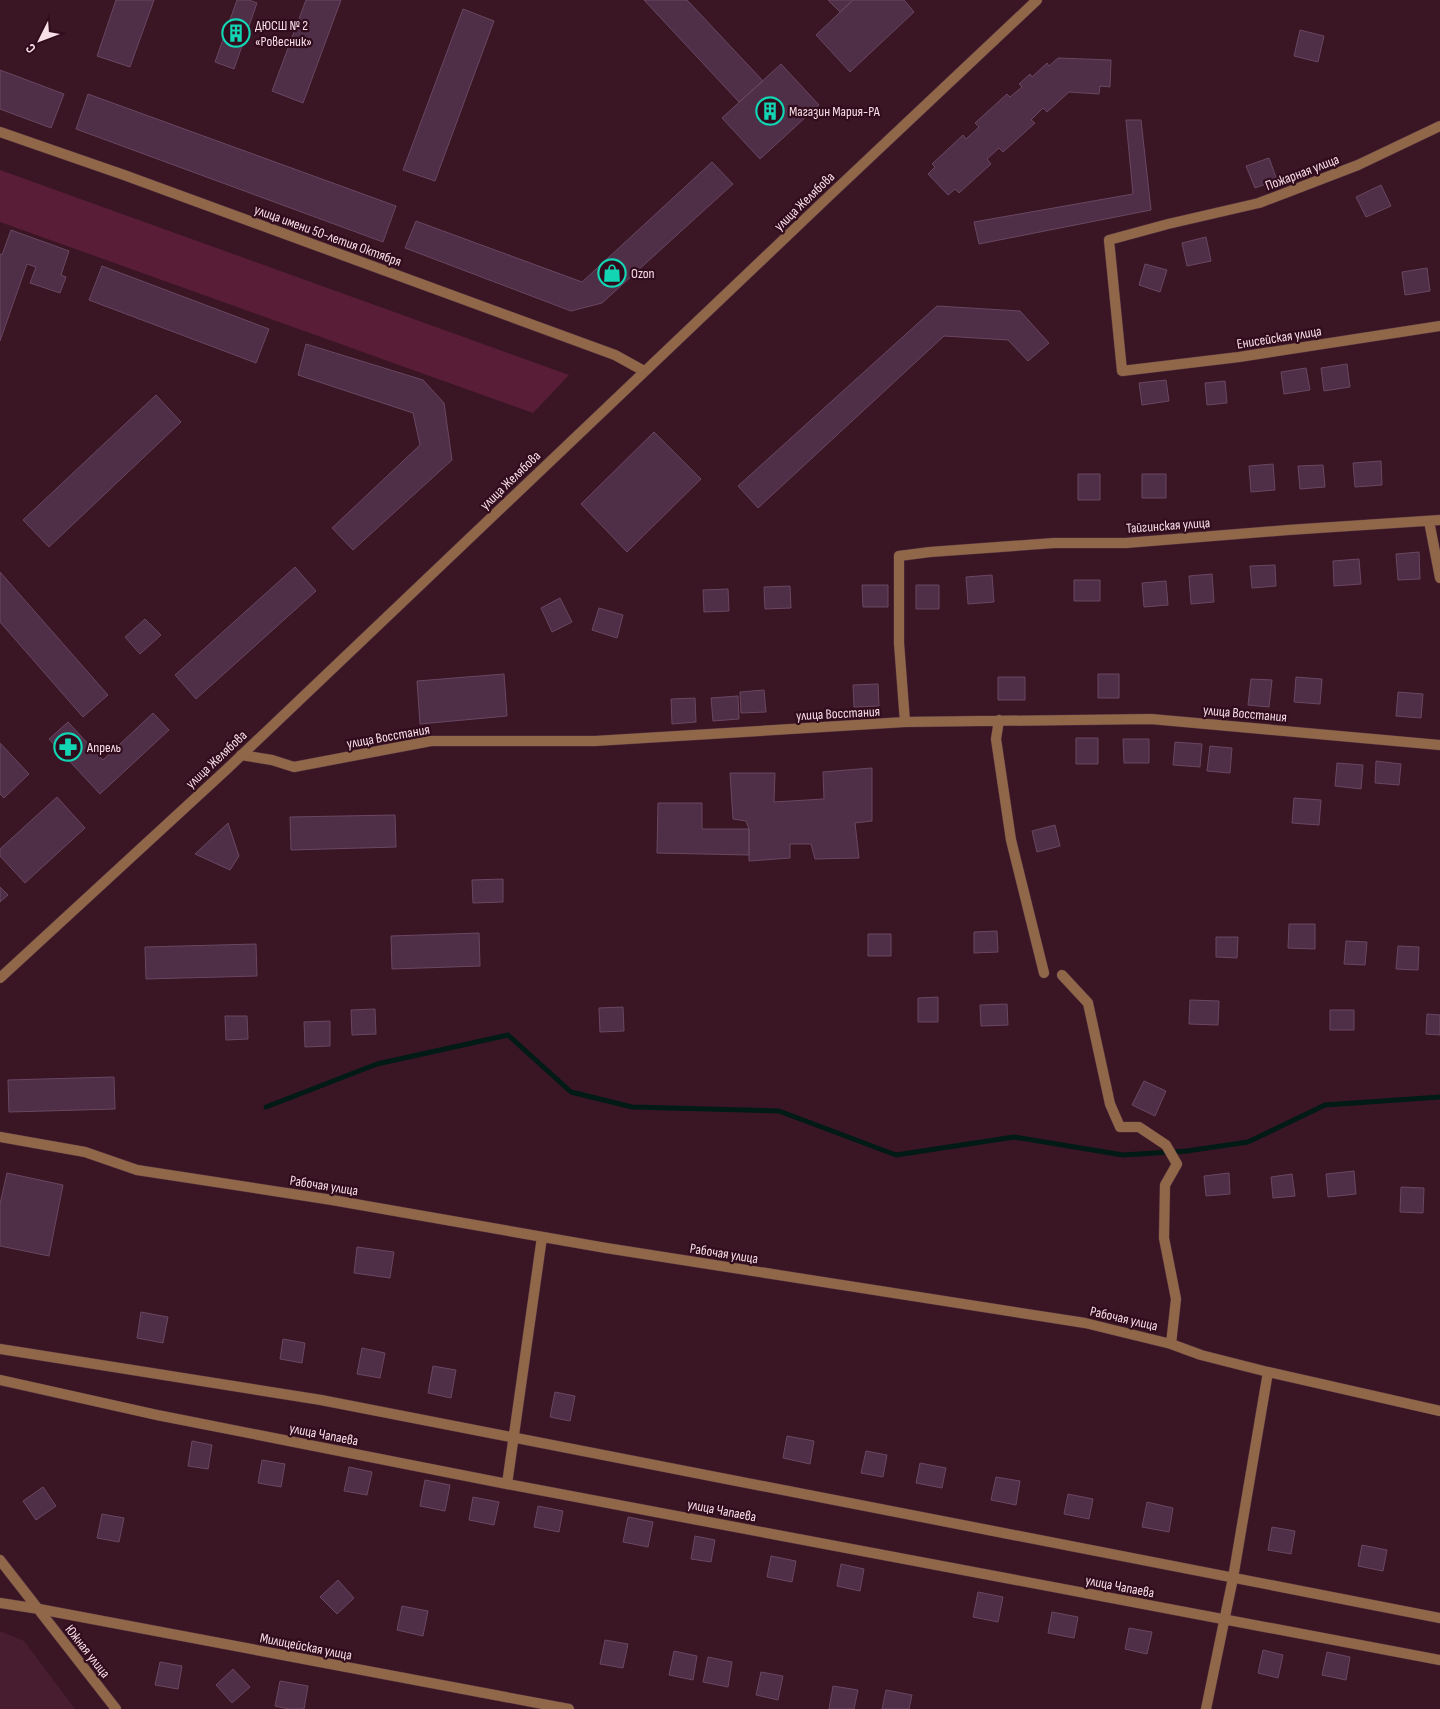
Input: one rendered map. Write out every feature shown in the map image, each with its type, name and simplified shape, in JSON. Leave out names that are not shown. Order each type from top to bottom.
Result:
[{"type":"street","name":"улица Желябова","points":[[0,978],[241,755],[1037,0]]},
{"type":"street","name":"Пожарная улица","points":[[1122,371],[1109,240],[1259,203],[1358,165],[1440,126]]},
{"type":"street","name":"улица имени 50-летия Октября","points":[[0,132],[133,178],[606,351],[644,371]]},
{"type":"street","name":"Енисейская улица","points":[[1122,371],[1239,357],[1440,326]]},
{"type":"street","name":"Тайгинская улица","points":[[905,722],[899,643],[899,556],[1054,542],[1126,543],[1440,520]]},
{"type":"street","points":[[1428,521],[1440,578]]},
{"type":"street","name":"улица Восстания","points":[[241,755],[272,760],[294,767],[431,741],[595,741],[905,722],[999,720],[1151,719],[1440,745]]},
{"type":"street","points":[[999,720],[996,739],[1011,840],[1044,973]]},
{"type":"street","points":[[1062,975],[1088,1003],[1110,1104],[1120,1127],[1139,1127],[1166,1145],[1177,1164],[1165,1184],[1164,1238],[1176,1299],[1171,1344]]},
{"type":"street","name":"Рабочая улица","points":[[0,1137],[85,1152],[137,1170],[332,1200],[616,1250],[1085,1323],[1171,1344],[1201,1355],[1268,1372],[1440,1411]]},
{"type":"street","points":[[507,1484],[542,1237]]},
{"type":"street","points":[[0,1348],[321,1400],[1440,1618]]},
{"type":"street","points":[[1206,1709],[1233,1578],[1268,1372]]},
{"type":"street","name":"улица Чапаева","points":[[0,1380],[166,1417],[507,1484],[1440,1660]]},
{"type":"street","name":"Южная улица","points":[[0,1560],[116,1709]]},
{"type":"street","name":"Милицейская улица","points":[[0,1603],[569,1709]]},
{"type":"shaded area","points":[[0,170],[569,375],[533,413],[0,222]]},
{"type":"shaded area","points":[[0,1631],[24,1641],[75,1709],[0,1709]]},
{"type":"building","points":[[116,0],[154,0],[130,67],[97,56]]},
{"type":"building","name":"ДЮСШ № 2 «Ровесник»","points":[[237,0],[249,0],[257,3],[234,69],[215,62]]},
{"type":"building","points":[[306,0],[341,0],[303,103],[272,91]]},
{"type":"building","points":[[644,0],[687,0],[763,81],[739,102]]},
{"type":"building","points":[[828,0],[853,0],[840,12]]},
{"type":"building","points":[[853,0],[904,0],[914,12],[850,72],[816,35]]},
{"type":"building","points":[[463,9],[494,21],[435,181],[403,170]]},
{"type":"building","points":[[1300,30],[1324,36],[1318,62],[1294,56]]},
{"type":"building","points":[[1058,58],[1111,60],[1110,87],[1100,86],[1099,94],[1069,92],[1047,112],[1043,108],[1031,120],[1035,123],[1003,152],[999,148],[987,159],[991,164],[959,193],[955,189],[948,195],[928,174],[935,167],[932,164],[963,135],[966,139],[979,127],[975,123],[1007,94],[1010,97],[1022,87],[1019,84],[1030,74],[1032,77],[1047,63],[1049,66]]},
{"type":"building","name":"Магазин Мария-РА","points":[[781,64],[819,105],[760,159],[722,118]]},
{"type":"building","points":[[0,70],[64,94],[51,128],[0,109]]},
{"type":"building","points":[[88,94],[396,206],[383,242],[76,129]]},
{"type":"building","points":[[1126,120],[1141,120],[1151,210],[979,244],[974,222],[1133,194]]},
{"type":"building","points":[[1269,158],[1277,180],[1255,188],[1246,166]]},
{"type":"building","points":[[712,162],[733,184],[602,303],[571,311],[405,248],[416,221],[582,282]]},
{"type":"building","points":[[1381,185],[1391,206],[1366,217],[1356,197]]},
{"type":"building","points":[[11,230],[69,251],[61,275],[66,277],[60,293],[30,283],[36,267],[27,264],[0,341],[0,254],[2,255]]},
{"type":"building","points":[[1206,237],[1211,261],[1187,266],[1182,243]]},
{"type":"building","points":[[1145,264],[1167,270],[1160,292],[1139,285]]},
{"type":"building","points":[[102,266],[269,329],[256,363],[89,300]]},
{"type":"building","points":[[1427,268],[1430,291],[1405,295],[1402,272]]},
{"type":"building","points":[[937,306],[1020,311],[1049,343],[1028,361],[1008,340],[944,336],[758,508],[738,486]]},
{"type":"building","points":[[306,344],[423,380],[444,403],[452,460],[353,550],[332,528],[420,445],[413,413],[298,375]]},
{"type":"building","points":[[1347,364],[1350,387],[1324,391],[1321,368]]},
{"type":"building","points":[[1306,368],[1310,390],[1284,394],[1281,372]]},
{"type":"building","points":[[1166,380],[1169,401],[1142,405],[1139,383]]},
{"type":"building","points":[[1225,381],[1227,403],[1207,405],[1205,383]]},
{"type":"building","points":[[156,395],[181,422],[49,547],[23,520]]},
{"type":"building","points":[[654,432],[701,479],[627,552],[581,504]]},
{"type":"building","points":[[1381,461],[1382,485],[1355,487],[1353,463]]},
{"type":"building","points":[[1273,464],[1275,490],[1251,492],[1249,466]]},
{"type":"building","points":[[1323,465],[1325,487],[1300,489],[1298,466]]},
{"type":"building","points":[[1078,474],[1100,474],[1100,500],[1078,500]]},
{"type":"building","points":[[1142,474],[1166,474],[1166,498],[1142,498]]},
{"type":"building","points":[[1419,552],[1420,579],[1398,580],[1396,554]]},
{"type":"building","points":[[1359,559],[1361,584],[1334,586],[1333,561]]},
{"type":"building","points":[[1275,565],[1276,586],[1252,588],[1250,566]]},
{"type":"building","points":[[295,567],[316,591],[196,699],[175,675]]},
{"type":"building","points":[[0,572],[108,695],[83,717],[0,622]]},
{"type":"building","points":[[1212,574],[1214,602],[1191,604],[1189,576]]},
{"type":"building","points":[[992,575],[994,602],[968,604],[966,577]]},
{"type":"building","points":[[1074,580],[1100,580],[1100,601],[1074,601]]},
{"type":"building","points":[[1166,581],[1168,605],[1144,607],[1142,583]]},
{"type":"building","points":[[862,585],[888,585],[888,607],[863,607]]},
{"type":"building","points":[[916,585],[939,585],[939,609],[916,609]]},
{"type":"building","points":[[790,586],[791,608],[765,609],[764,587]]},
{"type":"building","points":[[728,589],[729,611],[704,612],[703,590]]},
{"type":"building","points":[[560,598],[572,622],[552,632],[541,608]]},
{"type":"building","points":[[599,608],[623,615],[617,638],[592,630]]},
{"type":"building","points":[[145,619],[161,635],[140,654],[125,637]]},
{"type":"building","points":[[504,674],[507,716],[420,724],[417,681]]},
{"type":"building","points":[[1098,674],[1119,674],[1119,698],[1098,698]]},
{"type":"building","points":[[998,677],[1025,677],[1025,700],[998,700]]},
{"type":"building","points":[[1296,677],[1322,679],[1320,704],[1294,702]]},
{"type":"building","points":[[1251,679],[1272,680],[1269,707],[1248,705]]},
{"type":"building","points":[[878,684],[879,706],[854,707],[853,685]]},
{"type":"building","points":[[764,690],[766,712],[741,713],[740,692]]},
{"type":"building","points":[[1398,692],[1423,694],[1421,718],[1396,716]]},
{"type":"building","points":[[738,696],[739,719],[713,721],[711,698]]},
{"type":"building","points":[[695,698],[696,722],[672,724],[671,699]]},
{"type":"building","points":[[153,713],[169,730],[100,794],[49,739],[68,722],[103,760]]},
{"type":"building","points":[[1076,738],[1098,738],[1098,764],[1076,764]]},
{"type":"building","points":[[1123,739],[1149,739],[1149,763],[1124,763]]},
{"type":"building","points":[[1175,742],[1202,744],[1200,767],[1173,765]]},
{"type":"building","points":[[0,743],[29,774],[4,798],[0,794]]},
{"type":"building","points":[[1210,746],[1232,748],[1230,773],[1207,771]]},
{"type":"building","points":[[1376,761],[1401,764],[1399,785],[1375,783]]},
{"type":"building","points":[[1337,763],[1363,765],[1361,789],[1335,786]]},
{"type":"building","points":[[872,768],[872,821],[855,823],[859,858],[815,859],[811,844],[790,844],[790,858],[749,861],[749,829],[746,821],[733,819],[730,773],[775,773],[774,802],[824,799],[823,772]]},
{"type":"building","points":[[57,797],[85,828],[25,883],[0,856],[0,849]]},
{"type":"building","points":[[1294,798],[1321,800],[1319,825],[1292,823]]},
{"type":"building","points":[[658,803],[702,803],[702,829],[749,829],[749,855],[657,853]]},
{"type":"building","points":[[395,815],[396,847],[291,850],[290,817]]},
{"type":"building","points":[[228,823],[239,856],[230,870],[195,854]]},
{"type":"building","points":[[1055,825],[1060,846],[1037,852],[1032,831]]},
{"type":"building","points":[[503,879],[503,902],[473,903],[472,880]]},
{"type":"building","points":[[0,887],[8,895],[0,902]]},
{"type":"building","points":[[1289,924],[1315,924],[1315,949],[1288,948]]},
{"type":"building","points":[[997,931],[998,952],[974,953],[974,932]]},
{"type":"building","points":[[479,933],[480,966],[392,969],[391,936]]},
{"type":"building","points":[[868,934],[891,934],[891,956],[868,956]]},
{"type":"building","points":[[1216,937],[1238,937],[1237,958],[1216,957]]},
{"type":"building","points":[[1346,941],[1367,942],[1365,965],[1344,964]]},
{"type":"building","points":[[256,944],[257,976],[146,979],[145,947]]},
{"type":"building","points":[[1398,946],[1419,947],[1418,970],[1396,969]]},
{"type":"building","points":[[938,997],[938,1022],[918,1022],[918,998]]},
{"type":"building","points":[[1190,1000],[1219,1001],[1218,1025],[1189,1024]]},
{"type":"building","points":[[1007,1004],[1008,1025],[981,1026],[980,1005]]},
{"type":"building","points":[[623,1007],[624,1031],[600,1032],[599,1008]]},
{"type":"building","points":[[375,1009],[376,1034],[352,1035],[351,1010]]},
{"type":"building","points":[[1330,1010],[1354,1010],[1354,1030],[1330,1030]]},
{"type":"building","points":[[1427,1014],[1440,1015],[1440,1035],[1426,1034]]},
{"type":"building","points":[[225,1016],[247,1016],[248,1039],[226,1040]]},
{"type":"building","points":[[330,1021],[330,1046],[305,1047],[304,1022]]},
{"type":"building","points":[[114,1077],[115,1109],[9,1112],[8,1080]]},
{"type":"building","points":[[1144,1081],[1166,1091],[1155,1116],[1132,1105]]},
{"type":"building","points":[[1354,1171],[1356,1194],[1328,1197],[1326,1174]]},
{"type":"building","points":[[7,1173],[63,1185],[49,1256],[0,1246],[0,1204]]},
{"type":"building","points":[[1229,1173],[1230,1194],[1206,1196],[1204,1176]]},
{"type":"building","points":[[1292,1174],[1295,1196],[1273,1198],[1271,1177]]},
{"type":"building","points":[[1401,1187],[1424,1188],[1423,1213],[1400,1212]]},
{"type":"building","points":[[357,1247],[394,1252],[390,1278],[354,1273]]},
{"type":"building","points":[[141,1312],[168,1317],[163,1343],[137,1338]]},
{"type":"building","points":[[283,1339],[305,1343],[302,1363],[280,1359]]},
{"type":"building","points":[[362,1348],[385,1353],[380,1378],[357,1374]]},
{"type":"building","points":[[433,1366],[456,1370],[451,1398],[428,1393]]},
{"type":"building","points":[[555,1392],[575,1396],[570,1421],[550,1417]]},
{"type":"building","points":[[787,1436],[814,1441],[810,1464],[783,1458]]},
{"type":"building","points":[[192,1441],[212,1445],[208,1469],[188,1466]]},
{"type":"building","points":[[866,1451],[887,1455],[883,1477],[861,1473]]},
{"type":"building","points":[[262,1460],[285,1464],[281,1487],[258,1483]]},
{"type":"building","points":[[920,1463],[946,1468],[942,1488],[916,1483]]},
{"type":"building","points":[[349,1467],[372,1472],[367,1495],[344,1491]]},
{"type":"building","points":[[996,1477],[1020,1481],[1016,1505],[991,1500]]},
{"type":"building","points":[[425,1480],[450,1485],[445,1511],[420,1506]]},
{"type":"building","points":[[43,1487],[56,1506],[36,1520],[23,1501]]},
{"type":"building","points":[[1068,1494],[1093,1499],[1089,1519],[1064,1514]]},
{"type":"building","points":[[473,1497],[499,1502],[494,1525],[469,1520]]},
{"type":"building","points":[[1147,1502],[1173,1508],[1169,1532],[1142,1527]]},
{"type":"building","points":[[538,1506],[563,1511],[559,1532],[534,1527]]},
{"type":"building","points":[[102,1514],[124,1518],[119,1542],[97,1538]]},
{"type":"building","points":[[628,1517],[653,1522],[648,1547],[623,1542]]},
{"type":"building","points":[[1272,1527],[1295,1531],[1291,1554],[1268,1550]]},
{"type":"building","points":[[695,1536],[715,1540],[711,1562],[691,1559]]},
{"type":"building","points":[[1362,1545],[1387,1550],[1383,1571],[1358,1566]]},
{"type":"building","points":[[771,1556],[796,1561],[792,1582],[767,1577]]},
{"type":"building","points":[[841,1564],[864,1569],[860,1591],[837,1586]]},
{"type":"building","points":[[338,1580],[354,1598],[337,1614],[320,1597]]},
{"type":"building","points":[[978,1592],[1003,1597],[998,1622],[973,1617]]},
{"type":"building","points":[[402,1606],[428,1611],[423,1636],[397,1630]]},
{"type":"building","points":[[1052,1612],[1078,1617],[1074,1638],[1048,1633]]},
{"type":"building","points":[[1129,1628],[1152,1632],[1147,1654],[1125,1649]]},
{"type":"building","points":[[605,1640],[628,1644],[623,1668],[600,1664]]},
{"type":"building","points":[[1263,1650],[1283,1655],[1278,1678],[1258,1673]]},
{"type":"building","points":[[674,1651],[697,1656],[693,1680],[669,1675]]},
{"type":"building","points":[[1327,1652],[1350,1657],[1346,1680],[1322,1675]]},
{"type":"building","points":[[708,1657],[732,1662],[728,1687],[703,1682]]},
{"type":"building","points":[[160,1662],[182,1666],[178,1689],[155,1685]]},
{"type":"building","points":[[233,1669],[250,1687],[232,1703],[216,1685]]},
{"type":"building","points":[[761,1672],[783,1676],[778,1700],[756,1695]]},
{"type":"building","points":[[280,1681],[308,1686],[304,1709],[289,1709],[275,1706]]},
{"type":"building","points":[[833,1686],[858,1690],[854,1709],[829,1709]]},
{"type":"building","points":[[886,1690],[912,1695],[909,1709],[882,1709]]},
{"type":"waterway","points":[[266,1107],[377,1064],[508,1035],[571,1092],[632,1107],[779,1111],[896,1155],[1014,1137],[1123,1155],[1187,1151],[1248,1142],[1325,1105],[1440,1097]]},
{"type":"place","name":"ДЮСШ № 2 «Ровесник»","points":[[236,33]]},
{"type":"place","name":"Магазин Мария-РА","points":[[770,111]]},
{"type":"place","name":"Ozon","points":[[612,273]]},
{"type":"place","name":"Апрель","points":[[68,747]]}]
